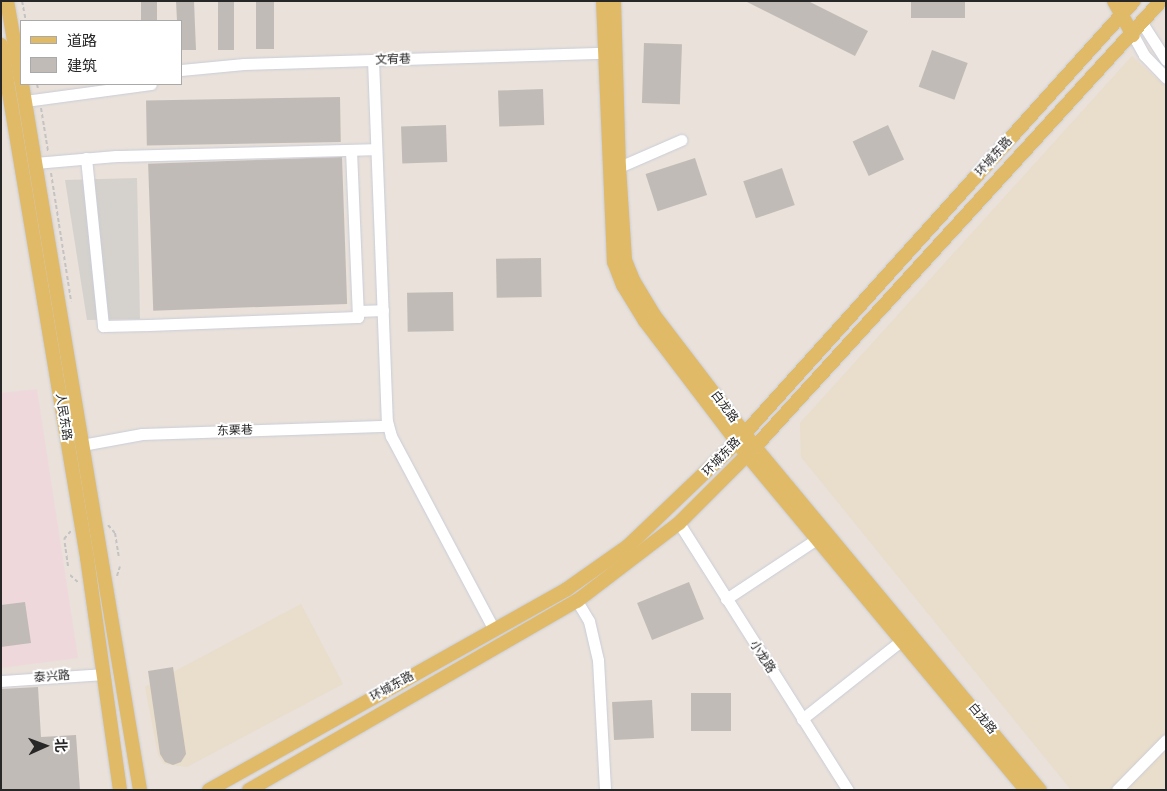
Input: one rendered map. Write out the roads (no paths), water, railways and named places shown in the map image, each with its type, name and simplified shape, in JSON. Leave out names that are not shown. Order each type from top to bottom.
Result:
[{"type":"main road","points":[[8,1],[20,74]]},
{"type":"main road","name":"白龙路","points":[[603,1],[614,262],[622,285],[645,321],[741,438],[818,538],[1026,790]]},
{"type":"main road","name":"白龙路","points":[[614,1],[619,168],[625,260],[633,280],[654,315],[741,438]]},
{"type":"main road","points":[[1114,1],[1130,5],[1142,23]]},
{"type":"main road","name":"环城东路","points":[[249,790],[577,601],[679,523],[751,451],[1133,35],[1162,1]]},
{"type":"main road","points":[[1130,5],[1133,35]]},
{"type":"main road","name":"环城东路","points":[[209,790],[567,589],[628,546],[741,438],[1130,5]]},
{"type":"main road","name":"人民东路","points":[[1,45],[13,101],[120,790]]},
{"type":"main road","name":"人民东路","points":[[21,85],[13,101],[35,163],[140,790]]},
{"type":"main road","name":"白龙路","points":[[751,451],[1040,790]]},
{"type":"street","points":[[1142,23],[1166,60]]},
{"type":"street","points":[[1133,35],[1144,55],[1166,78]]},
{"type":"street","name":"文宥巷","points":[[182,70],[244,64],[604,53]]},
{"type":"street","points":[[373,60],[388,426],[494,630]]},
{"type":"street","points":[[13,101],[143,85]]},
{"type":"street","points":[[619,168],[682,140]]},
{"type":"street","points":[[35,163],[86,158],[376,149]]},
{"type":"street","points":[[86,158],[103,326],[358,317],[351,150]]},
{"type":"street","points":[[358,311],[383,310]]},
{"type":"street","name":"东栗巷","points":[[82,445],[142,434],[388,426]]},
{"type":"street","name":"小龙路","points":[[679,523],[848,790]]},
{"type":"street","points":[[726,599],[818,538]]},
{"type":"street","points":[[577,601],[589,621],[598,660],[605,790]]},
{"type":"street","points":[[802,719],[902,640]]},
{"type":"street","name":"泰兴路","points":[[1,681],[103,674]]},
{"type":"street","points":[[1117,790],[1166,740]]}]
